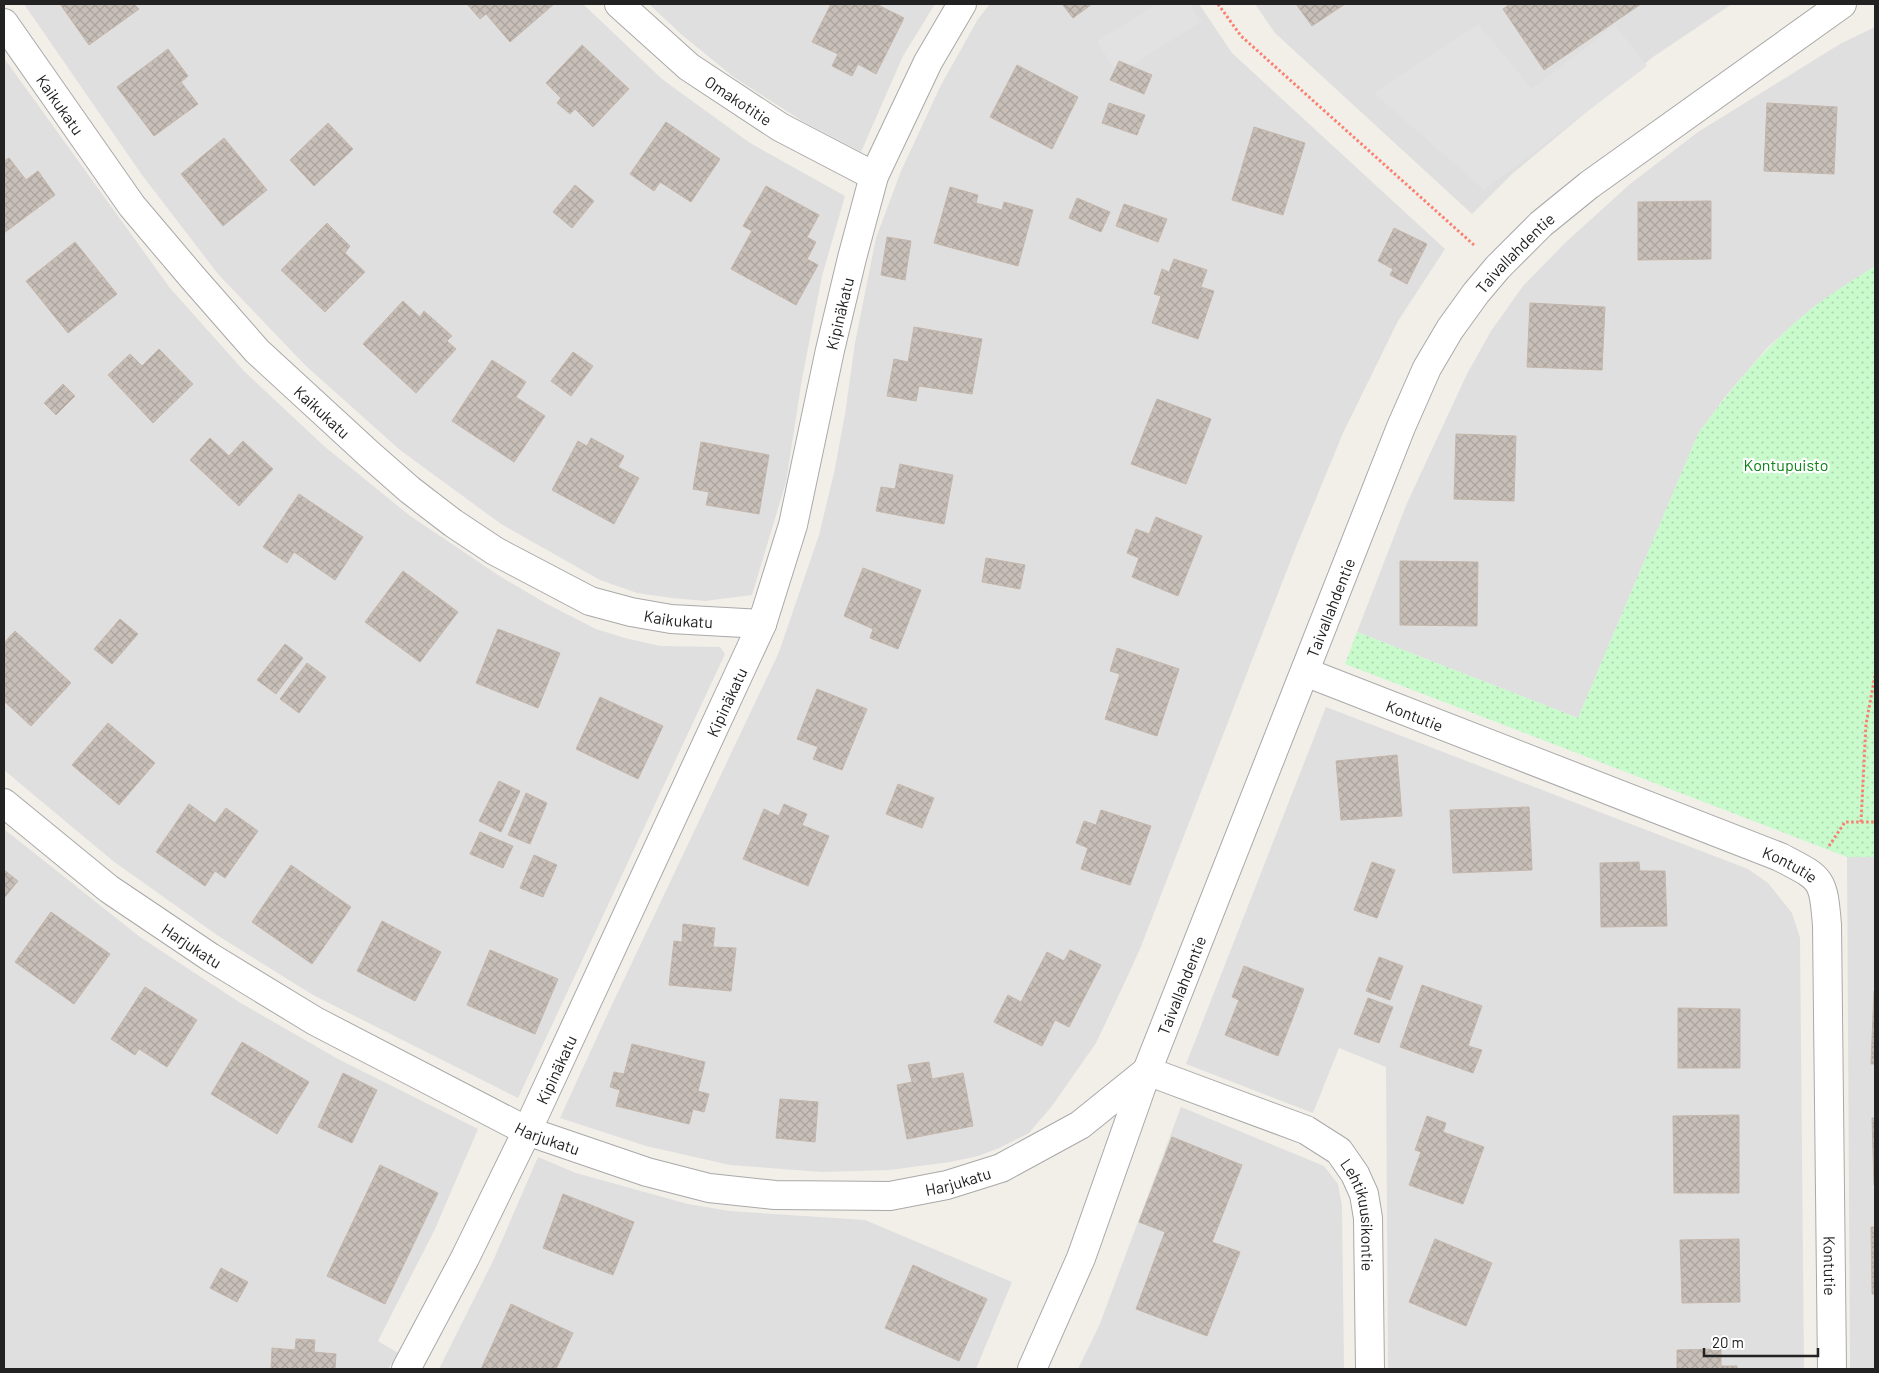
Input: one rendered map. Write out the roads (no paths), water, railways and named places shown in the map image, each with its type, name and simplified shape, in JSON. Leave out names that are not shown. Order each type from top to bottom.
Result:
[{"type":"street","name":"Omakotitie","points":[[619,4],[689,67],[780,126],[874,176]]},
{"type":"street","name":"Kipinäkatu","points":[[406,1369],[465,1258],[527,1131],[762,624],[793,524],[839,313],[874,176],[928,62],[962,4]]},
{"type":"street","name":"Taivallahdentie","points":[[1032,1369],[1081,1258],[1147,1071],[1400,427],[1427,368],[1450,329],[1498,267],[1541,224],[1589,185],[1842,4]]},
{"type":"street","name":"Kaikukatu","points":[[4,23],[132,206],[200,286],[257,351],[410,490],[452,522],[495,551],[590,601],[631,612],[670,619],[762,624]]},
{"type":"street","name":"Kontutie","points":[[1305,672],[1771,853],[1811,873],[1821,884],[1828,925],[1832,1369]]},
{"type":"street","name":"Harjukatu","points":[[4,803],[110,889],[210,957],[315,1021],[527,1131],[647,1172],[709,1188],[775,1195],[890,1196],[947,1185],[1001,1168],[1080,1125],[1147,1071]]},
{"type":"street","name":"Lehtikuusikontie","points":[[1147,1071],[1306,1130],[1339,1151],[1355,1174],[1364,1194],[1368,1218],[1370,1369]]},
{"type":"park label","name":"Kontupuisto","points":[[1786,464]]}]
